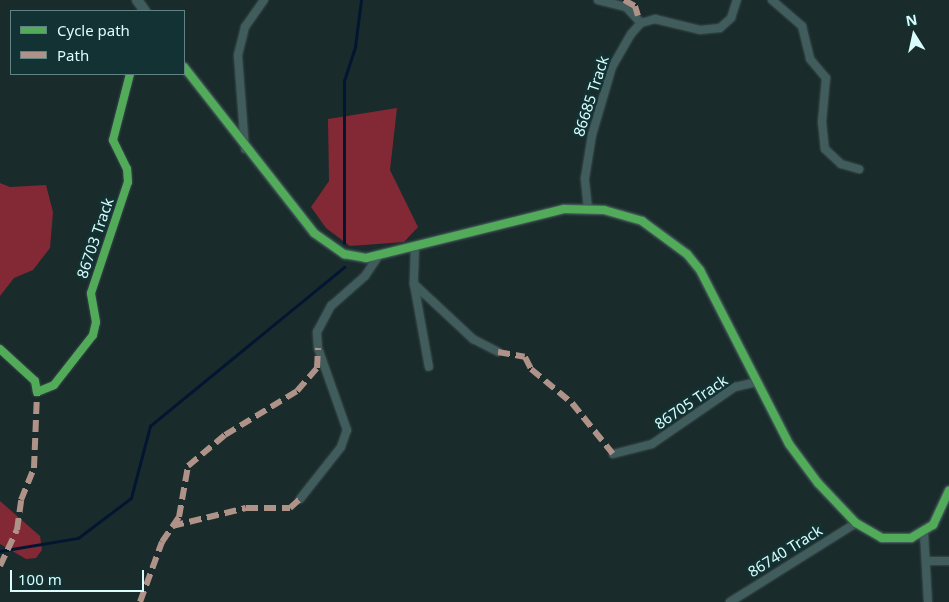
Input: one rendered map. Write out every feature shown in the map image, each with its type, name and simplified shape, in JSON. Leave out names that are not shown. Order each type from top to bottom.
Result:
[{"type":"street","points":[[245,149],[238,55],[245,27],[264,0]]},
{"type":"street","points":[[598,0],[626,7],[639,19],[655,19],[700,30],[720,28],[731,18],[737,0]]},
{"type":"street","points":[[772,0],[802,26],[810,59],[826,78],[822,122],[825,149],[841,164],[859,169]]},
{"type":"street","name":"86685 Track","points":[[588,209],[587,157],[604,90],[619,54],[639,19]]},
{"type":"street","points":[[185,68],[245,149],[332,248],[366,258],[528,217],[588,209],[642,221],[687,254],[756,382],[804,465],[856,523],[882,538],[911,538],[924,533],[942,514],[949,491]]},
{"type":"street","name":"86703 Track","points":[[0,350],[35,381],[37,392],[54,385],[96,328],[91,293],[128,182],[127,170],[113,140],[117,111],[130,75]]},
{"type":"street","points":[[415,247],[414,284],[429,367]]},
{"type":"street","points":[[300,499],[340,447],[347,430],[318,348],[317,332],[331,306],[365,276],[379,255]]},
{"type":"street","points":[[414,284],[473,339],[498,352]]},
{"type":"street","name":"86705 Track","points":[[613,454],[658,441],[735,387],[756,382]]},
{"type":"street","name":"86740 Track","points":[[730,602],[856,523]]},
{"type":"street","points":[[924,533],[928,561],[928,602]]},
{"type":"street","points":[[928,561],[949,561]]},
{"type":"shaded area","points":[[397,108],[390,170],[418,227],[404,242],[350,246],[326,228],[311,207],[329,181],[328,119]]},
{"type":"shaded area","points":[[0,183],[10,187],[46,185],[53,212],[50,248],[33,270],[14,278],[0,296]]},
{"type":"shaded area","points":[[0,501],[40,536],[42,550],[36,558],[26,559],[0,544]]},
{"type":"waterway","points":[[344,243],[344,81],[355,47],[361,0]]},
{"type":"waterway","points":[[0,551],[78,538],[131,498],[150,426],[344,267]]},
{"type":"marked path","points":[[624,0],[635,6],[638,16]]},
{"type":"marked path","points":[[140,602],[162,542],[179,517],[188,466],[225,435],[297,391],[317,368],[318,348]]},
{"type":"marked path","points":[[498,352],[525,357],[531,369],[572,403],[613,454]]},
{"type":"marked path","points":[[0,566],[17,530],[21,500],[34,468],[37,392]]},
{"type":"marked path","points":[[172,526],[246,508],[290,508],[300,499]]},
{"type":"cycle path","points":[[185,68],[314,233],[344,254],[366,258],[564,209],[604,210],[642,221],[687,254],[700,270],[789,444],[818,483],[856,523],[882,538],[911,538],[933,525],[949,491]]},
{"type":"cycle path","points":[[0,349],[35,381],[37,392],[54,385],[93,335],[96,322],[91,293],[128,182],[127,169],[113,140],[130,75]]}]
